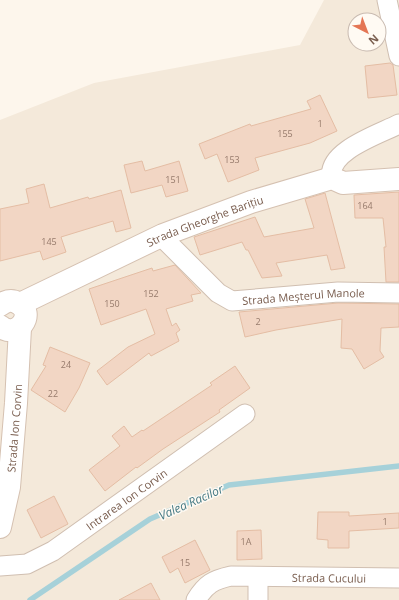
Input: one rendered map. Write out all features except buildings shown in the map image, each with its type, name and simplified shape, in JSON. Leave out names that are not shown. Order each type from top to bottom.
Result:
[{"type":"main road","name":"Strada Gheorghe Barițiu","points":[[10,304],[163,235],[251,202],[332,178],[343,183],[399,179]]},
{"type":"main road","name":"Strada Ion Corvin","points":[[0,527],[9,487],[16,403],[10,327],[24,322],[26,316],[24,309],[10,304]]},
{"type":"street","points":[[387,0],[399,56]]},
{"type":"street","points":[[332,178],[330,172],[332,165],[341,154],[399,124]]},
{"type":"street","name":"Strada Meșterul Manole","points":[[163,235],[167,242],[218,293],[232,301],[338,292],[399,293]]},
{"type":"street","name":"Intrarea Ion Corvin","points":[[0,566],[27,564],[53,551],[245,414]]},
{"type":"street","name":"Strada Cucului","points":[[196,600],[202,590],[214,580],[231,576],[399,578]]},
{"type":"street","points":[[258,577],[258,600]]},
{"type":"shaded area","points":[[324,0],[399,0],[399,600],[0,600],[0,120],[94,83],[300,45]]},
{"type":"waterway","name":"Valea Racilor","points":[[30,600],[150,519],[229,485],[399,466]]}]
